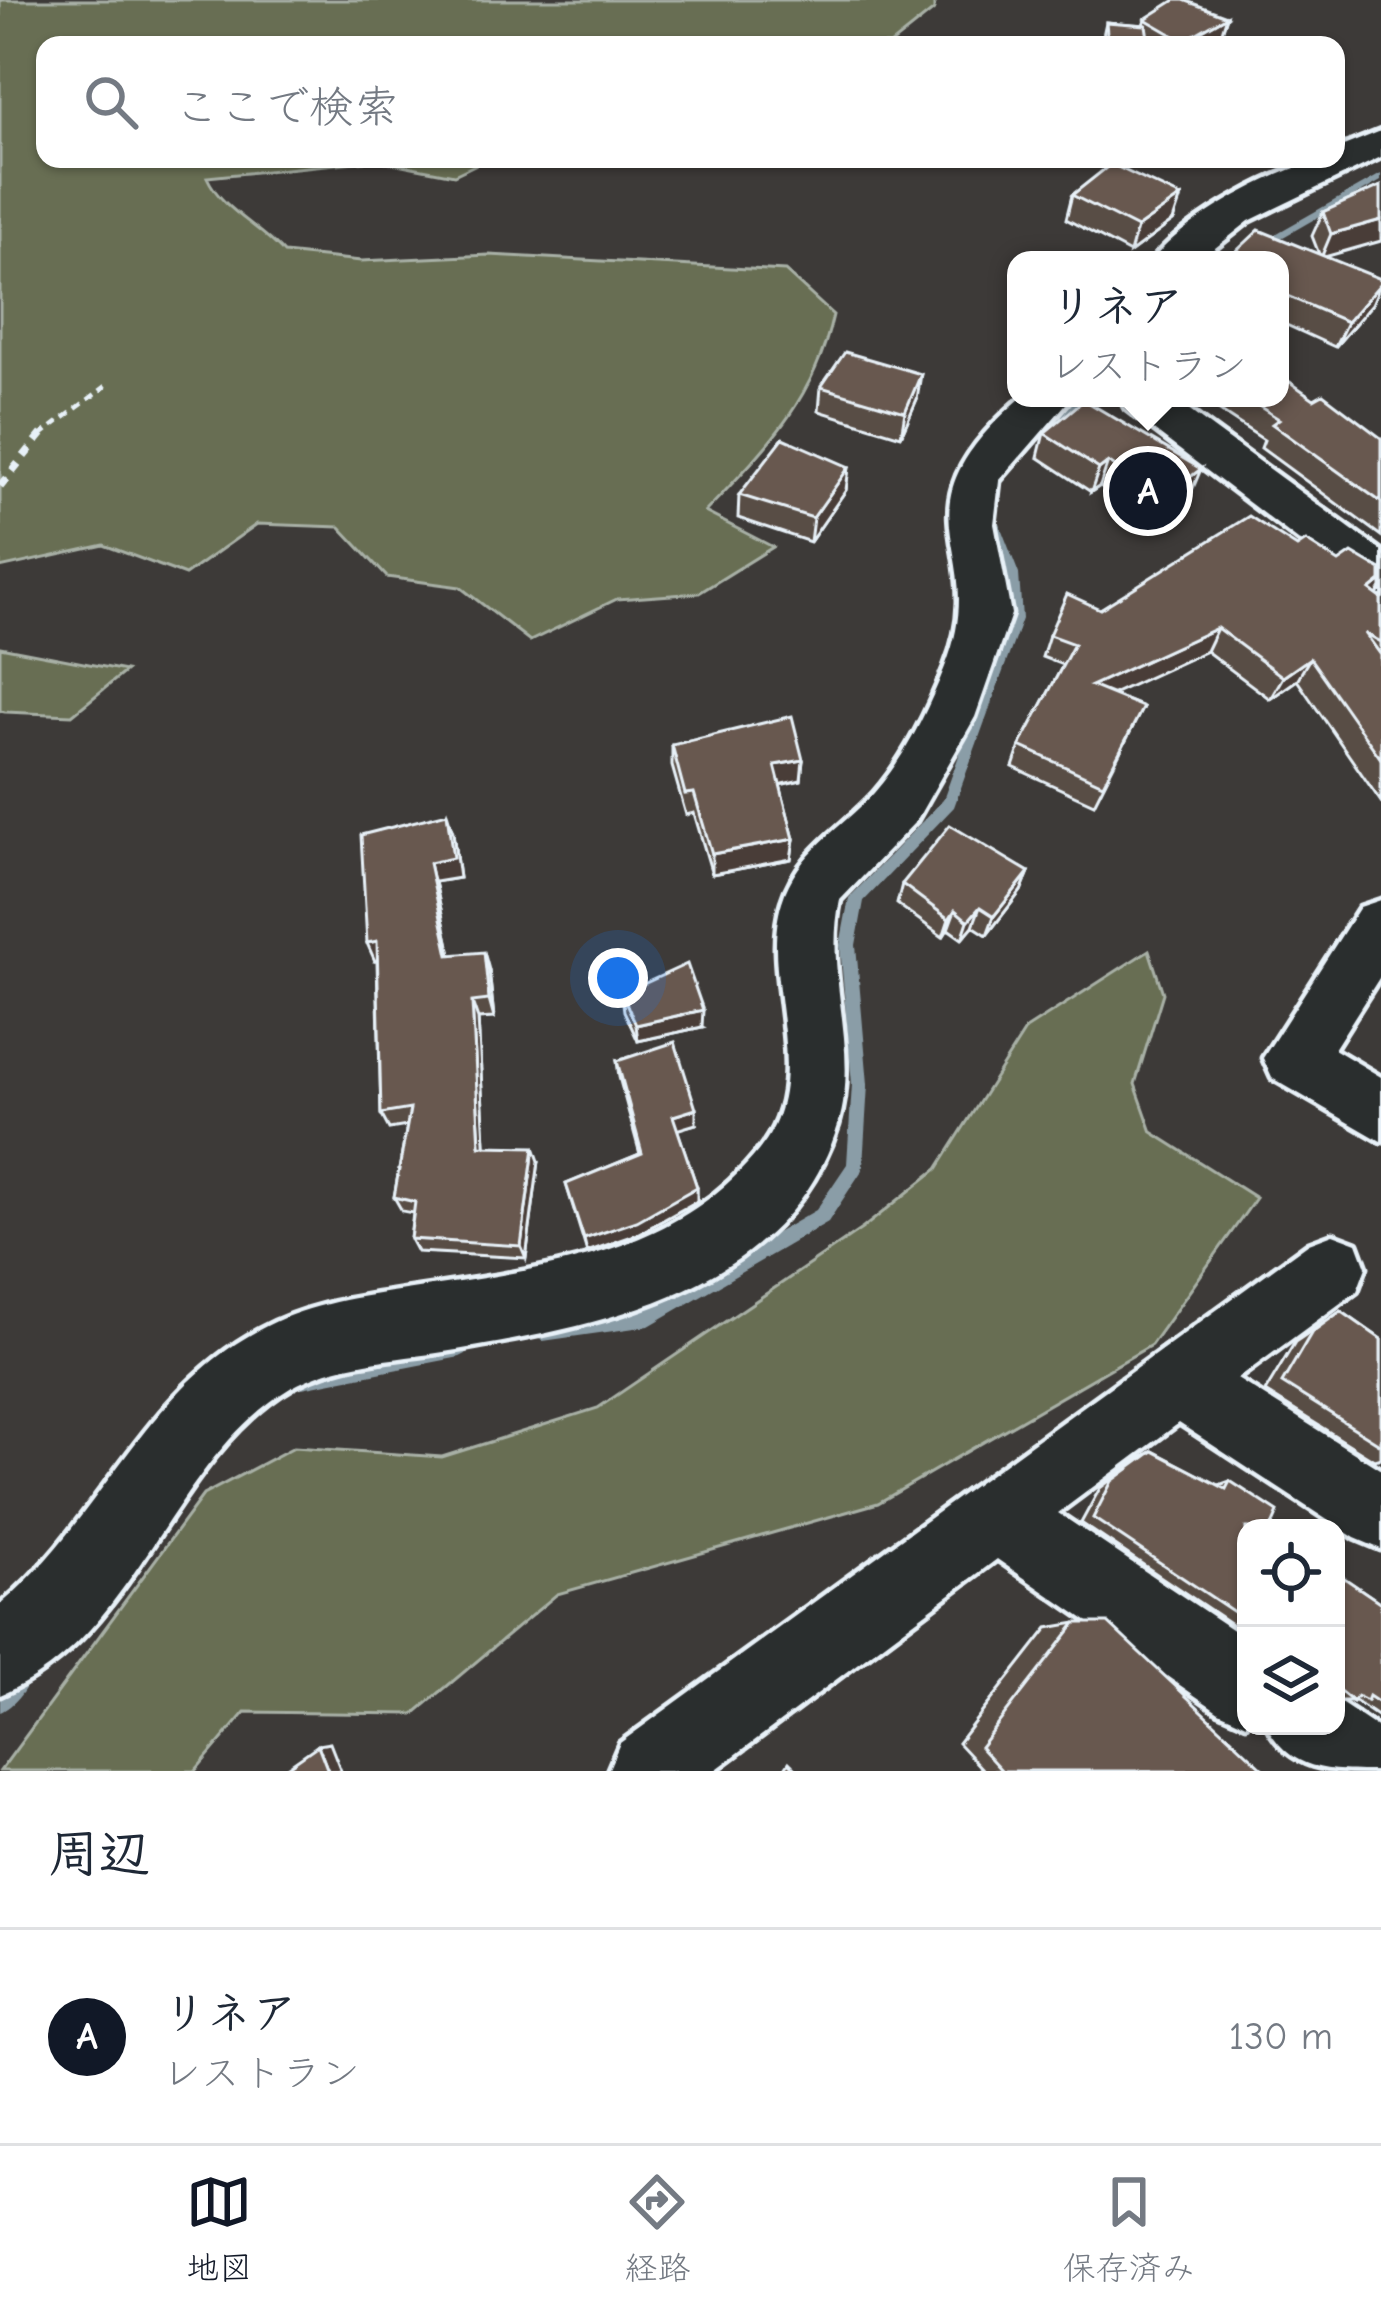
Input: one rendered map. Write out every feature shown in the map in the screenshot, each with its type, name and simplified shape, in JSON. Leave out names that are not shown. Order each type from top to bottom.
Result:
[{"type":"street","points":[[1345,160],[1381,142]]},
{"type":"street","points":[[1186,251],[1235,213],[1328,168]]},
{"type":"street","points":[[0,1657],[84,1579],[185,1435],[232,1386],[290,1350],[372,1329],[569,1297],[651,1274],[718,1236],[784,1170],[809,1123],[818,1044],[808,945],[811,898],[836,862],[894,808],[929,757],[986,620],[982,578],[969,529],[971,486],[992,449],[1039,407]]},
{"type":"street","points":[[1154,407],[1381,577]]},
{"type":"street","points":[[1381,925],[1294,1058],[1381,1111]]},
{"type":"street","points":[[648,1771],[1333,1267]]},
{"type":"street","points":[[1177,1381],[1381,1512]]},
{"type":"street","points":[[997,1515],[1237,1679]]},
{"type":"street","points":[[1319,1735],[1371,1771]]},
{"type":"path","points":[[0,485],[46,429],[106,386]]},
{"type":"green space","points":[[0,0],[934,0],[934,10],[901,36],[36,36],[36,168],[296,168],[207,177],[231,208],[284,253],[361,261],[489,255],[785,271],[833,315],[800,399],[705,512],[773,547],[699,593],[617,599],[530,641],[460,587],[387,577],[340,527],[257,524],[185,575],[104,545],[0,568]]},
{"type":"green space","points":[[418,168],[468,168],[454,175]]},
{"type":"green space","points":[[0,647],[126,671],[72,715],[5,712],[0,711]]},
{"type":"green space","points":[[1149,950],[1163,993],[1135,1084],[1152,1132],[1256,1198],[1151,1345],[878,1503],[557,1594],[414,1714],[245,1712],[195,1771],[0,1771],[203,1495],[294,1447],[442,1457],[598,1408],[863,1228],[937,1169],[1026,1029]]},
{"type":"building","points":[[1175,0],[1227,16],[1192,36],[1174,36],[1145,19]]},
{"type":"building","points":[[1106,22],[1146,25],[1148,36],[1107,36]]},
{"type":"building","points":[[1106,168],[1119,168],[1181,197],[1137,228],[1072,195]]},
{"type":"building","points":[[1381,186],[1381,220],[1331,234],[1323,212]]},
{"type":"building","points":[[1259,230],[1381,279],[1381,283],[1347,322],[1289,297],[1289,251],[1237,251]]},
{"type":"building","points":[[845,352],[921,374],[905,412],[821,387]]},
{"type":"building","points":[[1289,381],[1314,399],[1323,394],[1381,438],[1381,502],[1272,424],[1279,419],[1260,407],[1289,407]]},
{"type":"building","points":[[1076,407],[1096,407],[1201,469],[1162,498],[1108,462],[1099,469],[1044,433]]},
{"type":"building","points":[[783,438],[849,467],[813,518],[739,495]]},
{"type":"building","points":[[1249,516],[1297,547],[1306,541],[1339,562],[1352,553],[1381,570],[1381,581],[1370,590],[1381,598],[1381,642],[1365,633],[1381,655],[1381,759],[1310,658],[1283,677],[1217,628],[1091,686],[1143,707],[1103,784],[1020,746],[1074,644],[1049,635],[1067,594],[1100,609]]},
{"type":"building","points":[[792,716],[803,760],[775,765],[794,839],[712,854],[694,793],[685,794],[672,745]]},
{"type":"building","points":[[447,813],[453,858],[429,863],[449,955],[484,952],[489,1000],[472,1002],[480,1146],[534,1147],[521,1246],[410,1239],[415,1202],[394,1197],[410,1109],[381,1114],[377,941],[367,943],[361,835]]},
{"type":"building","points":[[950,825],[1029,872],[994,916],[980,907],[968,921],[955,910],[949,919],[902,884]]},
{"type":"building","points":[[687,964],[703,1010],[636,1025],[622,994]]},
{"type":"building","points":[[675,1042],[696,1109],[673,1116],[697,1187],[637,1221],[584,1239],[566,1184],[642,1153],[617,1061]]},
{"type":"building","points":[[1341,1311],[1381,1339],[1381,1445],[1282,1383],[1312,1332]]},
{"type":"building","points":[[1153,1451],[1226,1489],[1230,1481],[1278,1512],[1275,1519],[1237,1519],[1237,1614],[1093,1518],[1112,1481]]},
{"type":"building","points":[[1345,1578],[1381,1603],[1381,1704],[1369,1696],[1367,1701],[1357,1696],[1353,1702],[1345,1695]]},
{"type":"building","points":[[1076,1623],[1108,1623],[1266,1771],[1002,1771],[980,1747]]},
{"type":"building","points":[[318,1745],[328,1771],[281,1771]]},
{"type":"waterway","points":[[1251,251],[1381,177]]},
{"type":"waterway","points":[[1036,435],[1069,407]]},
{"type":"waterway","points":[[543,1332],[643,1320],[822,1216],[855,1166],[860,1084],[848,945],[857,898],[949,803],[1015,619],[1013,574],[990,515]]},
{"type":"waterway","points":[[302,1379],[460,1348]]},
{"type":"waterway","points":[[0,1702],[21,1677]]},
{"type":"place","name":"リネア","points":[[1148,491]]}]
